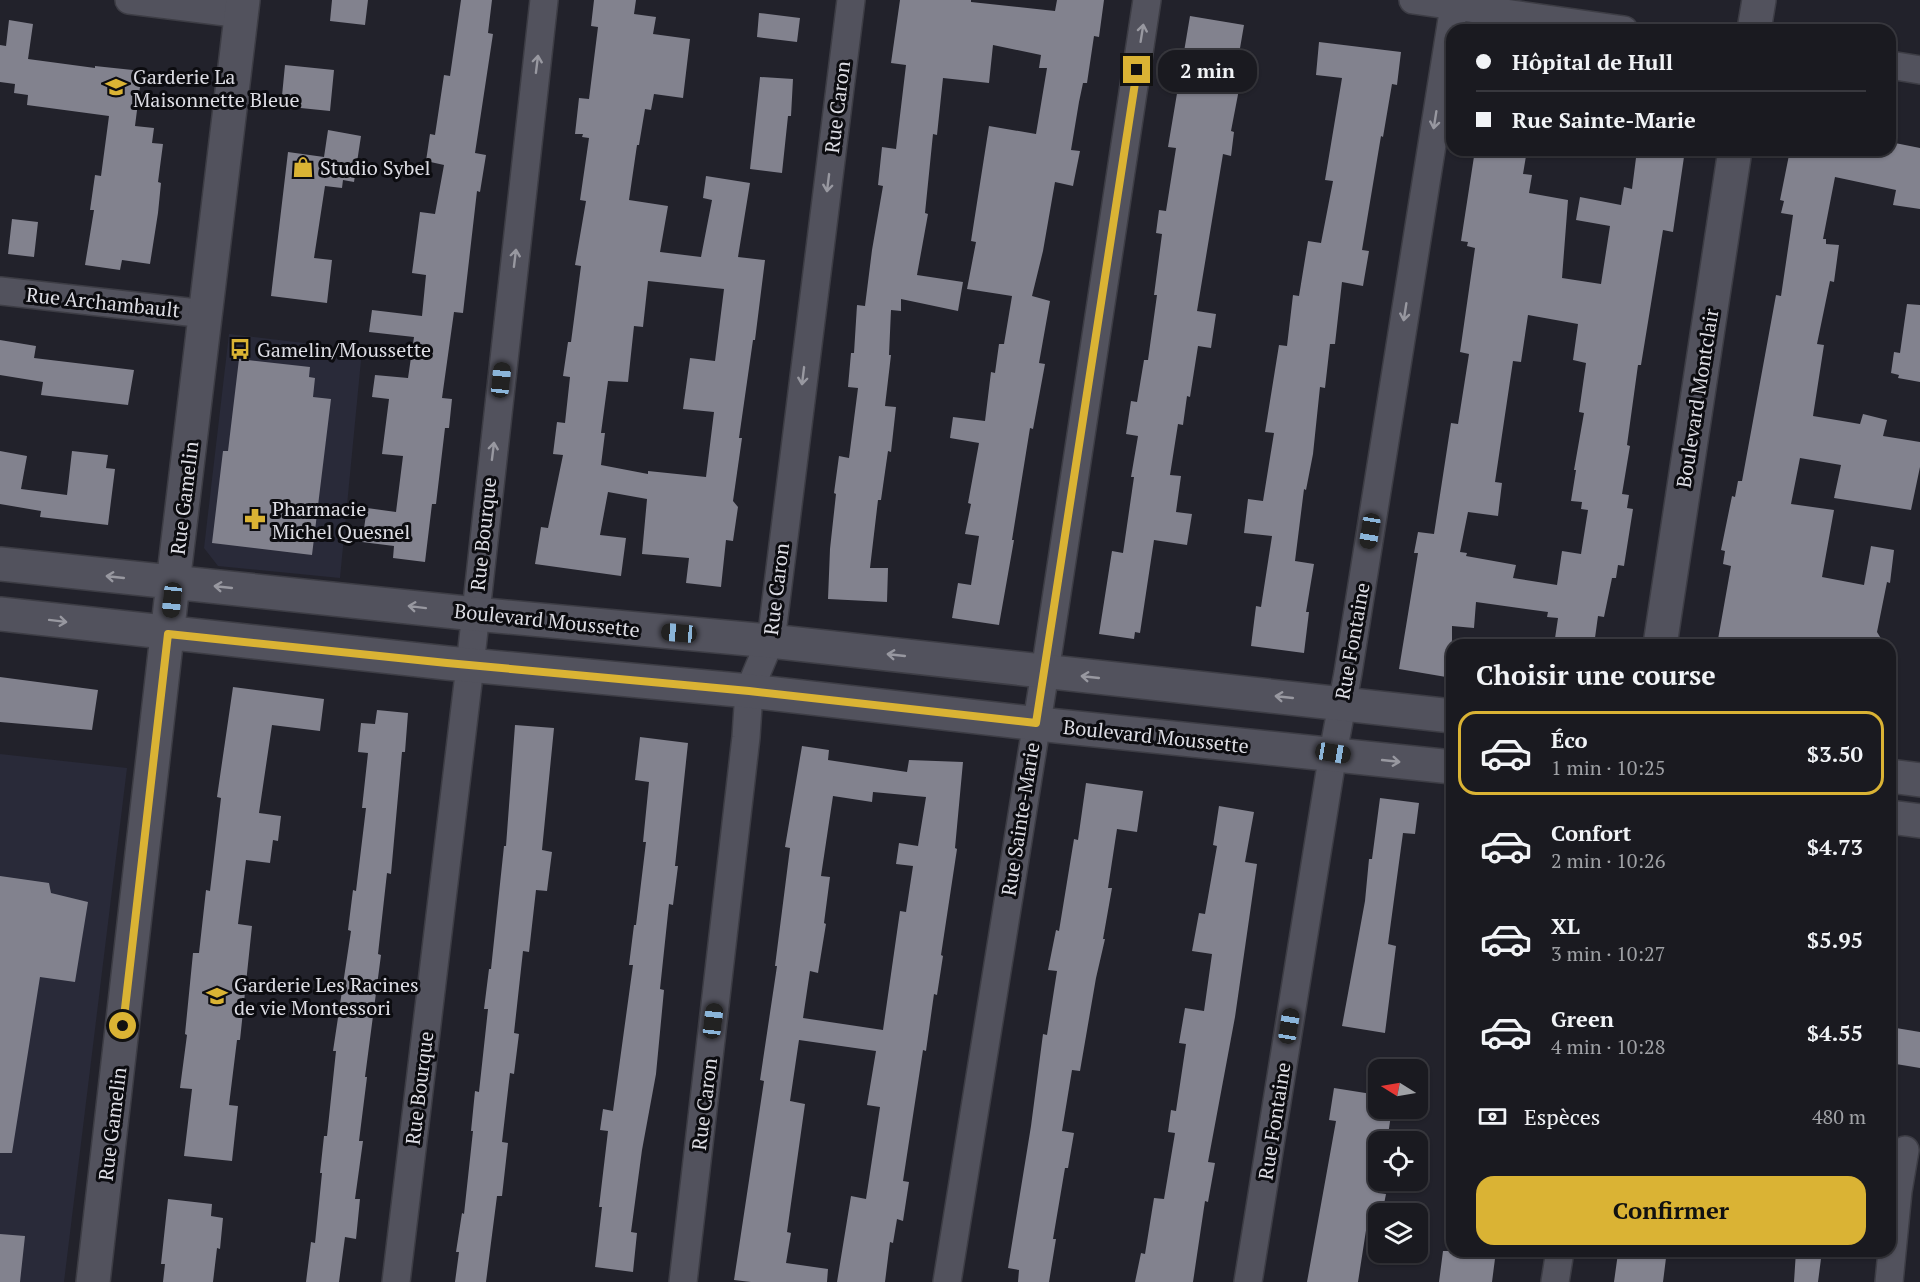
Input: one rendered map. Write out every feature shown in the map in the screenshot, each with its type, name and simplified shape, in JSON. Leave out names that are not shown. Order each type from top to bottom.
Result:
[{"type":"street","points":[[129,0],[242,7]]},
{"type":"street","name":"Rue Bourque","points":[[396,1282],[470,666],[544,0]]},
{"type":"street","name":"Rue Caron","points":[[683,1282],[746,737],[749,691],[770,641],[851,0]]},
{"type":"street","name":"Rue Sainte-Marie","points":[[947,1282],[1045,672],[1147,0]]},
{"type":"street","points":[[1413,0],[1454,3],[1586,24]]},
{"type":"street","points":[[1755,24],[1759,0]]},
{"type":"street","name":"Rue Fontaine","points":[[1451,24],[1454,3]]},
{"type":"street","name":"Rue Gamelin","points":[[93,1282],[242,7]]},
{"type":"street","name":"Rue Fontaine","points":[[1248,1282],[1446,53]]},
{"type":"street","points":[[1896,66],[1920,70]]},
{"type":"street","name":"Boulevard Montclair","points":[[1661,639],[1734,156]]},
{"type":"street","name":"Rue Archambault","points":[[0,291],[206,314]]},
{"type":"street","name":"Boulevard Moussette","points":[[0,564],[475,614],[770,641],[1446,715]]},
{"type":"street","name":"Boulevard Moussette","points":[[0,614],[470,666],[749,691],[1446,766]]},
{"type":"street","points":[[1896,777],[1920,780]]},
{"type":"street","points":[[1896,818],[1920,821]]},
{"type":"street","points":[[1896,1211],[1905,1150]]},
{"type":"street","points":[[1555,1282],[1559,1257]]},
{"type":"street","points":[[1889,1282],[1891,1257]]},
{"type":"shaded area","points":[[229,334],[362,350],[340,578],[218,566],[204,548]]},
{"type":"shaded area","points":[[0,754],[127,768],[64,1282],[0,1282]]},
{"type":"building","points":[[332,0],[368,0],[365,25],[330,21]]},
{"type":"building","points":[[461,0],[492,0],[488,33],[493,34],[475,153],[486,155],[480,192],[477,191],[463,313],[454,312],[442,398],[452,399],[449,428],[445,428],[436,504],[432,504],[425,562],[393,558],[394,546],[362,542],[367,508],[396,512],[403,456],[382,454],[389,399],[372,397],[375,375],[408,378],[414,337],[369,332],[372,310],[422,316],[426,275],[412,273],[420,212],[435,214],[444,165],[426,161],[430,134],[435,135],[444,75],[450,76]]},
{"type":"building","points":[[594,0],[636,0],[634,14],[656,17],[653,34],[690,39],[683,98],[654,94],[651,110],[645,109],[629,200],[668,206],[660,252],[701,257],[712,200],[703,198],[706,176],[750,183],[738,257],[765,260],[739,438],[742,438],[733,501],[738,507],[733,541],[726,540],[721,587],[686,583],[689,558],[642,554],[647,499],[608,492],[600,535],[626,538],[621,576],[535,564],[541,527],[548,528],[563,455],[553,454],[557,422],[565,423],[570,377],[563,376],[568,342],[571,342],[581,266],[575,265],[586,201],[580,200],[589,138],[582,137],[583,134],[575,134],[579,98],[589,99],[598,27],[591,26]],"holes":[[[648,281],[724,289],[715,361],[690,358],[683,409],[714,412],[706,477],[648,471],[648,474],[601,465],[605,433],[601,433],[608,381],[628,382],[634,326],[643,327]]]},
{"type":"building","points":[[900,0],[971,0],[971,2],[1055,11],[1057,0],[1104,0],[1099,37],[1094,36],[1087,83],[1083,83],[1071,150],[1080,151],[1073,186],[1055,182],[1043,251],[1032,296],[1050,301],[1039,363],[1045,364],[1033,429],[1030,428],[999,625],[952,618],[958,583],[971,585],[979,536],[965,534],[979,443],[950,438],[953,417],[985,421],[991,372],[995,373],[999,344],[1004,344],[1012,296],[967,289],[976,242],[971,241],[989,126],[1036,134],[1047,68],[1039,68],[1041,55],[993,45],[989,83],[943,78],[937,135],[933,134],[925,213],[928,214],[917,275],[963,282],[958,311],[901,299],[901,311],[891,310],[889,355],[891,355],[885,406],[896,407],[891,452],[888,451],[881,500],[878,500],[870,568],[888,568],[887,602],[828,599],[830,549],[836,494],[834,493],[839,456],[849,458],[858,388],[848,387],[851,353],[854,353],[857,305],[865,306],[883,186],[878,185],[882,147],[896,149],[906,65],[891,63]]},
{"type":"building","points":[[759,13],[800,18],[797,42],[757,37]]},
{"type":"building","points":[[1190,16],[1244,25],[1234,83],[1240,84],[1231,131],[1234,132],[1231,156],[1223,154],[1197,311],[1216,314],[1211,348],[1198,346],[1183,425],[1178,424],[1170,475],[1181,476],[1176,512],[1192,514],[1187,545],[1154,540],[1140,633],[1135,632],[1134,639],[1099,634],[1112,551],[1123,553],[1138,436],[1126,434],[1131,401],[1137,402],[1144,360],[1148,360],[1162,234],[1156,233],[1159,210],[1166,211],[1176,148],[1168,147]]},
{"type":"building","points":[[9,20],[33,24],[28,59],[95,68],[95,66],[142,71],[135,126],[154,128],[152,143],[163,144],[158,182],[161,183],[158,213],[150,264],[122,260],[120,270],[85,265],[94,210],[90,210],[95,175],[101,176],[109,116],[27,105],[28,95],[14,93],[15,84],[0,82],[0,45],[6,46]]},
{"type":"building","points":[[1319,42],[1401,52],[1397,85],[1392,84],[1383,137],[1381,136],[1362,250],[1369,251],[1363,286],[1342,282],[1335,344],[1330,344],[1325,388],[1320,387],[1313,454],[1306,490],[1304,489],[1295,561],[1314,564],[1306,612],[1309,612],[1304,653],[1251,646],[1256,606],[1261,607],[1272,536],[1244,533],[1248,499],[1263,501],[1274,433],[1265,432],[1279,345],[1287,346],[1293,295],[1299,296],[1308,241],[1321,243],[1333,181],[1325,180],[1342,78],[1316,75]]},
{"type":"building","points":[[285,65],[334,70],[330,111],[281,106]]},
{"type":"building","points":[[760,77],[793,79],[791,116],[788,116],[782,173],[750,169]]},
{"type":"building","points":[[328,130],[361,136],[354,182],[343,180],[342,188],[325,186],[314,258],[332,260],[327,303],[271,296],[288,152],[324,157]]},
{"type":"building","points":[[1896,143],[1920,148],[1920,209],[1893,205],[1896,190],[1835,177],[1823,239],[1826,239],[1826,244],[1839,245],[1834,282],[1830,281],[1817,344],[1824,345],[1813,416],[1860,424],[1863,414],[1887,420],[1883,436],[1920,442],[1920,467],[1911,510],[1834,498],[1841,465],[1800,458],[1791,504],[1834,510],[1822,577],[1864,585],[1871,546],[1894,550],[1890,583],[1887,582],[1877,632],[1881,639],[1718,639],[1731,566],[1723,564],[1725,551],[1721,550],[1732,496],[1735,497],[1738,481],[1742,481],[1776,295],[1781,296],[1793,215],[1781,213],[1784,201],[1780,200],[1789,156],[1896,156]]},
{"type":"building","points":[[1474,156],[1526,156],[1523,174],[1532,175],[1529,193],[1568,200],[1562,278],[1601,284],[1610,226],[1576,220],[1580,197],[1621,205],[1624,187],[1632,189],[1636,156],[1684,156],[1673,232],[1663,230],[1641,365],[1638,365],[1627,445],[1630,446],[1622,494],[1629,495],[1627,508],[1633,509],[1624,566],[1618,565],[1616,578],[1612,578],[1604,617],[1598,616],[1595,639],[1555,639],[1558,618],[1547,617],[1548,612],[1476,602],[1474,628],[1452,626],[1452,639],[1446,639],[1446,677],[1399,669],[1418,553],[1414,553],[1418,532],[1434,534],[1451,423],[1458,424],[1469,354],[1460,352],[1475,248],[1467,246],[1468,242],[1461,241]],"holes":[[[1528,315],[1578,324],[1573,360],[1586,363],[1579,412],[1584,413],[1571,501],[1582,502],[1581,509],[1588,510],[1581,554],[1562,551],[1557,585],[1513,578],[1516,565],[1466,556],[1467,553],[1460,552],[1468,512],[1498,516],[1502,483],[1495,482],[1513,361],[1521,362]]]},
{"type":"building","points":[[12,219],[38,222],[34,257],[8,254]]},
{"type":"building","points":[[1907,304],[1920,305],[1920,382],[1898,378],[1899,375],[1891,373],[1894,352],[1900,353]]},
{"type":"building","points":[[0,340],[36,346],[34,358],[134,370],[128,405],[41,395],[43,382],[0,375]]},
{"type":"building","points":[[239,359],[310,367],[309,377],[315,378],[313,397],[331,399],[312,555],[212,543],[223,451],[228,451]]},
{"type":"building","points":[[0,451],[27,456],[21,489],[67,495],[72,451],[108,455],[106,468],[115,469],[108,525],[40,517],[41,511],[0,504]]},
{"type":"building","points":[[0,677],[98,690],[92,730],[0,722]]},
{"type":"building","points":[[233,687],[324,699],[320,731],[272,725],[259,813],[281,816],[278,841],[273,840],[270,863],[246,860],[238,924],[252,926],[240,1040],[237,1040],[229,1105],[238,1106],[232,1161],[184,1156],[192,1089],[180,1088],[187,1035],[185,1034],[193,953],[199,953],[206,890],[210,891],[221,798],[217,797]]},
{"type":"building","points":[[377,710],[408,713],[405,752],[402,752],[391,874],[387,873],[378,954],[381,955],[365,1077],[367,1077],[359,1141],[363,1141],[355,1199],[360,1199],[356,1239],[345,1237],[339,1282],[306,1282],[311,1242],[315,1243],[324,1136],[327,1136],[336,1051],[333,1051],[351,931],[348,930],[353,890],[356,891],[366,808],[362,808],[368,753],[358,752],[361,723],[375,724]]},
{"type":"building","points":[[515,725],[554,728],[542,850],[552,852],[547,891],[536,890],[529,952],[523,951],[514,1033],[519,1034],[514,1074],[510,1073],[502,1142],[508,1143],[502,1196],[497,1196],[486,1282],[455,1282],[459,1252],[456,1252],[462,1213],[464,1214],[473,1131],[471,1131],[475,1091],[479,1092],[488,1009],[484,1009],[489,969],[491,969],[504,846],[506,846]]},
{"type":"building","points":[[640,737],[688,743],[675,866],[678,866],[673,905],[669,904],[660,989],[664,990],[656,1074],[642,1150],[631,1232],[637,1233],[633,1272],[595,1267],[608,1131],[600,1130],[603,1109],[613,1111],[633,965],[629,965],[646,842],[643,842],[649,782],[635,780]]},
{"type":"building","points":[[802,746],[829,750],[828,760],[907,772],[909,760],[963,762],[955,848],[957,849],[941,955],[943,956],[937,995],[934,994],[926,1051],[923,1050],[903,1181],[909,1182],[903,1221],[897,1219],[893,1243],[890,1242],[885,1282],[837,1282],[851,1196],[866,1199],[880,1107],[867,1105],[876,1051],[799,1040],[790,1101],[805,1104],[787,1232],[791,1233],[786,1263],[828,1269],[827,1282],[734,1280],[764,1081],[760,1080],[777,966],[775,966],[790,848],[785,847]],"holes":[[[873,792],[926,797],[918,846],[899,843],[896,864],[913,866],[906,912],[900,911],[883,1030],[803,1018],[810,971],[818,973],[826,924],[824,923],[830,877],[821,876],[833,796],[872,802]]]},
{"type":"building","points":[[1086,783],[1143,791],[1137,832],[1117,829],[1108,888],[1112,888],[1103,939],[1105,939],[1080,1071],[1072,1070],[1062,1131],[1074,1133],[1068,1168],[1065,1168],[1053,1239],[1056,1239],[1049,1282],[1018,1282],[1019,1270],[1008,1268],[1043,1034],[1047,1035],[1057,971],[1048,970],[1056,930],[1059,931],[1074,839],[1078,840]]},
{"type":"building","points":[[1380,798],[1419,803],[1415,834],[1403,833],[1388,944],[1396,946],[1385,1033],[1342,1026],[1365,901],[1369,859],[1372,859]]},
{"type":"building","points":[[1219,806],[1254,812],[1245,862],[1257,864],[1235,1017],[1208,1162],[1215,1163],[1208,1202],[1205,1201],[1193,1282],[1135,1282],[1141,1253],[1145,1254],[1154,1198],[1164,1199],[1175,1133],[1168,1132],[1171,1110],[1176,1111],[1186,1044],[1179,1043],[1185,1008],[1204,1011],[1212,954],[1192,951],[1199,913],[1205,914],[1217,846],[1213,845]]},
{"type":"building","points":[[0,876],[49,883],[51,893],[88,902],[75,982],[40,977],[12,1153],[0,1153]]},
{"type":"building","points":[[1896,1028],[1920,1032],[1920,1068],[1896,1064]]},
{"type":"building","points":[[1334,1088],[1368,1093],[1368,1119],[1390,1119],[1389,1131],[1368,1131],[1368,1191],[1386,1194],[1384,1203],[1368,1203],[1368,1224],[1358,1282],[1307,1282],[1336,1121],[1329,1120]]},
{"type":"building","points":[[168,1199],[212,1204],[211,1216],[223,1218],[220,1249],[217,1248],[213,1282],[163,1282],[165,1264],[161,1264]]},
{"type":"building","points":[[0,1234],[25,1236],[20,1282],[0,1282]]},
{"type":"building","points":[[1443,1251],[1446,1251],[1446,1257],[1495,1257],[1492,1282],[1439,1282]]},
{"type":"building","points":[[1617,1257],[1666,1258],[1663,1282],[1614,1282]]},
{"type":"building","points":[[1796,1257],[1821,1257],[1818,1282],[1794,1282]]},
{"type":"place","name":"Garderie La Maisonnette Bleue","points":[[116,87]]},
{"type":"place","name":"Studio Sybel","points":[[303,167]]},
{"type":"place","name":"Gamelin/Moussette","points":[[240,349]]},
{"type":"place","name":"Pharmacie Michel Quesnel","points":[[255,519]]},
{"type":"place","name":"Garderie Les Racines de vie Montessori","points":[[217,996]]},
{"type":"route","points":[[123,1026],[168,634],[749,691],[1036,723],[1137,70]]}]
